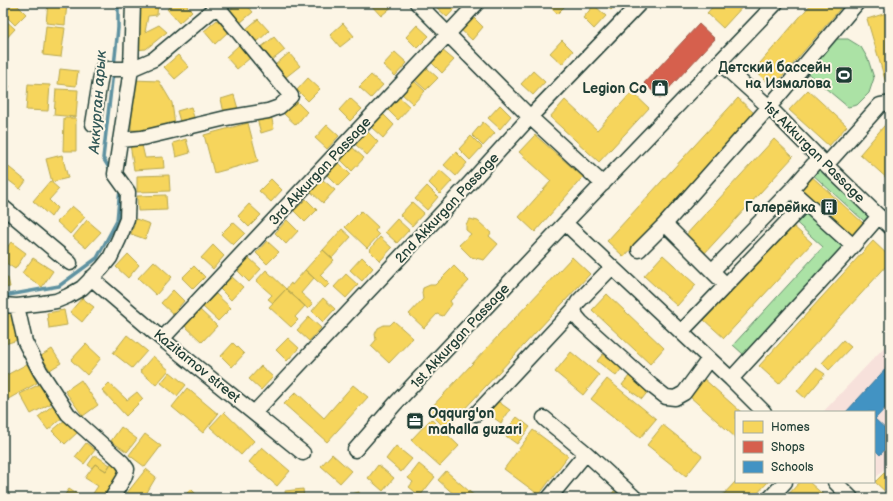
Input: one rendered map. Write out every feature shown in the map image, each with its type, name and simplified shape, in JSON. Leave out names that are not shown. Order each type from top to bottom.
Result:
[{"type":"street","points":[[112,498],[124,478],[127,469],[122,462],[68,414],[40,372],[25,342],[10,306],[56,301],[82,288],[110,258],[119,239],[127,219],[128,192],[115,174],[120,140],[119,69],[133,3]]},
{"type":"street","points":[[418,3],[530,117],[603,184]]},
{"type":"street","name":"3rd Akkurgan Passage","points":[[162,339],[477,3]]},
{"type":"street","name":"2nd Akkurgan Passage","points":[[254,413],[530,117],[640,3]]},
{"type":"street","name":"1st Akkurgan Passage","points":[[355,450],[395,404],[565,223],[776,3]]},
{"type":"street","points":[[639,250],[665,224],[769,107],[857,3]]},
{"type":"street","points":[[93,124],[101,71],[103,68],[119,69],[154,59],[219,5],[291,96],[279,107],[268,111],[226,118],[142,138],[120,140]]},
{"type":"street","name":"1st Akkurgan Passage","points":[[719,62],[769,107],[890,227]]},
{"type":"street","points":[[712,271],[790,190],[880,105],[890,103]]},
{"type":"street","points":[[790,190],[852,246]]},
{"type":"street","points":[[681,332],[805,203]]},
{"type":"street","points":[[3,206],[70,263]]},
{"type":"street","points":[[731,380],[879,216]]},
{"type":"street","points":[[565,223],[763,411]]},
{"type":"street","points":[[665,224],[726,285]]},
{"type":"street","points":[[476,414],[612,267]]},
{"type":"street","name":"Kazitarnov street","points":[[92,278],[162,339],[303,453]]},
{"type":"street","points":[[574,309],[576,316],[581,322],[666,397],[675,398],[684,393],[709,359]]},
{"type":"street","points":[[544,418],[586,453],[635,498]]},
{"type":"street","points":[[549,498],[586,453]]},
{"type":"street","points":[[770,498],[784,483]]},
{"type":"street","points":[[836,483],[846,496]]},
{"type":"shaded area","points":[[890,341],[890,463],[875,479],[875,411],[824,411]]},
{"type":"green space","points":[[833,39],[848,39],[861,47],[868,59],[874,78],[869,93],[857,105],[848,107],[806,72]]},
{"type":"green space","points":[[817,166],[871,214],[864,221],[811,173]]},
{"type":"green space","points":[[790,193],[854,252],[754,364],[733,345],[823,247],[778,206]]},
{"type":"water","name":"Детский бассейн на Измалова","points":[[842,68],[846,68],[850,74],[846,80],[842,80],[838,76],[838,72]]},
{"type":"building: Homes","points":[[10,3],[15,3],[26,14],[15,25],[3,13],[3,10]]},
{"type":"building: Homes","points":[[48,3],[67,3],[65,25],[46,23]]},
{"type":"building: Homes","points":[[138,3],[158,3],[157,15],[148,16],[145,32],[159,25],[167,32],[146,49],[135,50]]},
{"type":"building: Homes","points":[[174,3],[184,3],[192,11],[179,23],[167,9]]},
{"type":"building: Homes","points":[[238,3],[245,3],[253,12],[240,23],[229,11]]},
{"type":"building: Homes","points":[[393,3],[394,5],[381,16],[370,4]]},
{"type":"building: Homes","points":[[438,3],[460,3],[447,17],[435,6]]},
{"type":"building: Homes","points":[[547,3],[568,3],[557,14]]},
{"type":"building: Homes","points":[[603,3],[618,3],[611,10]]},
{"type":"building: Homes","points":[[716,3],[746,3],[723,28],[707,13]]},
{"type":"building: Homes","points":[[812,3],[845,3],[773,87],[754,70]]},
{"type":"building: Homes","points":[[594,5],[606,16],[594,29],[583,18]]},
{"type":"building: Homes","points":[[890,12],[890,92],[889,93],[867,19]]},
{"type":"building: Homes","points":[[472,16],[483,27],[472,40],[460,29]]},
{"type":"building: Homes","points":[[3,18],[15,29],[3,42]]},
{"type":"building: Homes","points":[[258,19],[269,31],[256,43],[245,30]]},
{"type":"building: Homes","points":[[217,20],[228,32],[215,44],[204,31]]},
{"type":"building: Homes","points":[[343,23],[354,36],[340,47],[330,35]]},
{"type":"building: Homes","points":[[417,25],[429,36],[417,48],[406,37]]},
{"type":"building: Homes","points":[[46,26],[65,28],[61,57],[43,55]]},
{"type":"building: Homes","points":[[274,37],[285,50],[271,61],[260,48]]},
{"type":"building: Homes","points":[[562,40],[573,51],[562,64],[550,53]]},
{"type":"building: Homes","points":[[239,45],[250,58],[237,69],[226,57]]},
{"type":"building: Homes","points":[[442,50],[454,60],[442,73],[431,62]]},
{"type":"building: Homes","points":[[395,52],[407,63],[395,76],[383,65]]},
{"type":"building: Homes","points":[[289,53],[300,66],[286,77],[275,65]]},
{"type":"building: Homes","points":[[178,55],[189,67],[175,79],[164,67]]},
{"type":"building: Homes","points":[[426,67],[438,78],[426,90],[414,79]]},
{"type":"building: Homes","points":[[60,69],[78,71],[76,86],[58,84]]},
{"type":"building: Homes","points":[[533,71],[545,82],[533,95],[521,84]]},
{"type":"building: Homes","points":[[371,75],[383,85],[371,98],[359,87]]},
{"type":"building: Homes","points":[[308,78],[320,89],[308,101],[297,90]]},
{"type":"building: Homes","points":[[3,80],[10,87],[3,93]]},
{"type":"building: Homes","points":[[133,80],[159,81],[172,103],[175,125],[157,131],[131,130]]},
{"type":"building: Homes","points":[[413,80],[425,91],[413,104],[401,93]]},
{"type":"building: Homes","points":[[28,84],[50,85],[48,111],[26,110]]},
{"type":"building: Homes","points":[[56,89],[78,90],[76,117],[54,115]]},
{"type":"building: Homes","points":[[808,90],[847,126],[829,146],[789,110]]},
{"type":"building: Homes","points":[[632,92],[649,108],[599,162],[550,117],[565,100],[597,130]]},
{"type":"building: Homes","points":[[234,95],[238,109],[224,113],[221,99]]},
{"type":"building: Homes","points":[[398,96],[410,107],[398,120],[387,109]]},
{"type":"building: Homes","points":[[350,98],[362,109],[350,121],[339,110]]},
{"type":"building: Homes","points":[[738,98],[755,114],[624,257],[607,241]]},
{"type":"building: Homes","points":[[296,101],[307,112],[296,125],[284,114]]},
{"type":"building: Homes","points":[[500,105],[511,116],[500,129],[488,118]]},
{"type":"building: Homes","points":[[191,107],[195,121],[181,125],[177,111]]},
{"type":"building: Homes","points":[[383,114],[394,125],[383,138],[371,127]]},
{"type":"building: Homes","points":[[271,115],[274,129],[261,133],[257,119]]},
{"type":"building: Homes","points":[[64,118],[76,118],[76,151],[63,151]]},
{"type":"building: Homes","points":[[890,119],[890,181],[860,154]]},
{"type":"building: Homes","points":[[483,122],[495,133],[483,146],[472,135]]},
{"type":"building: Homes","points":[[248,123],[258,161],[214,173],[204,135]]},
{"type":"building: Homes","points":[[327,125],[339,136],[327,149],[315,138]]},
{"type":"building: Homes","points":[[367,131],[378,142],[367,155],[355,144]]},
{"type":"building: Homes","points":[[535,135],[583,177],[535,232],[519,217],[551,181],[519,152]]},
{"type":"building: Homes","points":[[471,136],[482,147],[470,160],[459,149]]},
{"type":"building: Homes","points":[[186,139],[190,153],[176,157],[173,143]]},
{"type":"building: Homes","points":[[774,139],[793,157],[703,255],[684,237]]},
{"type":"building: Homes","points":[[141,141],[145,158],[163,157],[164,168],[134,170],[130,144]]},
{"type":"building: Homes","points":[[352,147],[364,158],[352,171],[341,160]]},
{"type":"building: Homes","points":[[456,152],[467,163],[456,176],[444,165]]},
{"type":"building: Homes","points":[[62,155],[68,178],[52,182],[46,159]]},
{"type":"building: Homes","points":[[339,163],[350,174],[338,186],[327,175]]},
{"type":"building: Homes","points":[[5,164],[26,181],[20,189],[3,176],[3,167]]},
{"type":"building: Homes","points":[[440,170],[452,181],[440,194],[429,183]]},
{"type":"building: Homes","name":"Галерейка","points":[[809,174],[863,223],[848,240],[794,191]]},
{"type":"building: Homes","points":[[169,175],[170,191],[137,192],[137,176]]},
{"type":"building: Homes","points":[[271,179],[282,190],[271,202],[259,191]]},
{"type":"building: Homes","points":[[323,180],[335,190],[323,203],[311,192]]},
{"type":"building: Homes","points":[[50,181],[59,189],[49,200],[57,208],[51,217],[33,201]]},
{"type":"building: Homes","points":[[427,186],[438,197],[427,210],[415,199]]},
{"type":"building: Homes","points":[[166,195],[167,210],[138,211],[137,196]]},
{"type":"building: Homes","points":[[306,199],[317,210],[305,222],[294,211]]},
{"type":"building: Homes","points":[[412,202],[424,213],[412,226],[400,215]]},
{"type":"building: Homes","points":[[249,204],[261,215],[249,227],[238,216]]},
{"type":"building: Homes","points":[[72,206],[85,217],[70,234],[57,222]]},
{"type":"building: Homes","points":[[361,211],[378,227],[375,231],[379,235],[367,248],[345,227]]},
{"type":"building: Homes","points":[[136,219],[150,224],[145,239],[131,234]]},
{"type":"building: Homes","points":[[397,219],[409,230],[397,243],[385,232]]},
{"type":"building: Homes","points":[[470,219],[478,221],[491,233],[489,236],[498,244],[484,260],[471,257],[459,245],[471,234],[466,230],[466,224]]},
{"type":"building: Homes","points":[[87,220],[101,232],[86,248],[73,237]]},
{"type":"building: Homes","points":[[287,220],[298,231],[286,244],[275,233]]},
{"type":"building: Homes","points":[[233,222],[245,233],[233,245],[221,234]]},
{"type":"building: Homes","points":[[792,225],[812,243],[724,338],[704,320]]},
{"type":"building: Homes","points":[[342,229],[351,237],[332,258],[323,250]]},
{"type":"building: Homes","points":[[380,237],[392,248],[380,261],[369,250]]},
{"type":"building: Homes","points":[[267,241],[279,252],[267,264],[256,253]]},
{"type":"building: Homes","points":[[873,241],[890,257],[890,262],[779,384],[759,366]]},
{"type":"building: Homes","points":[[11,242],[26,253],[15,269],[3,261],[3,253]]},
{"type":"building: Homes","points":[[213,245],[224,256],[213,269],[201,258]]},
{"type":"building: Homes","points":[[323,250],[334,260],[320,275],[329,284],[325,288],[305,270]]},
{"type":"building: Homes","points":[[128,254],[139,265],[128,278],[116,267]]},
{"type":"building: Homes","points":[[663,255],[696,285],[677,306],[644,276]]},
{"type":"building: Homes","points":[[362,257],[373,268],[362,281],[350,270]]},
{"type":"building: Homes","points":[[572,257],[590,274],[446,429],[428,411]]},
{"type":"building: Homes","points":[[33,258],[53,271],[42,287],[22,273]]},
{"type":"building: Homes","points":[[249,258],[261,269],[249,282],[238,271]]},
{"type":"building: Homes","points":[[154,261],[172,277],[156,295],[138,278]]},
{"type":"building: Homes","points":[[194,266],[205,277],[193,289],[182,278]]},
{"type":"building: Homes","points":[[454,266],[469,281],[450,301],[452,304],[443,316],[437,314],[424,328],[409,314],[423,299],[423,288],[430,285],[435,285]]},
{"type":"building: Homes","points":[[266,270],[286,289],[273,303],[268,299],[272,295],[256,281]]},
{"type":"building: Homes","points":[[305,270],[314,278],[301,293],[313,304],[308,309],[286,289],[291,283],[292,285]]},
{"type":"building: Homes","points":[[346,274],[358,285],[346,298],[334,287]]},
{"type":"building: Homes","points":[[231,276],[243,287],[231,300],[220,289]]},
{"type":"building: Homes","points":[[3,278],[8,278],[10,287],[3,288]]},
{"type":"building: Homes","points":[[286,289],[305,306],[295,317],[298,320],[291,327],[269,307]]},
{"type":"building: Homes","points":[[173,290],[184,301],[173,314],[161,303]]},
{"type":"building: Homes","points":[[216,294],[231,308],[218,321],[203,307]]},
{"type":"building: Homes","points":[[607,294],[664,348],[650,364],[592,310]]},
{"type":"building: Homes","points":[[82,298],[94,307],[82,322],[70,312]]},
{"type":"building: Homes","points":[[323,298],[335,309],[323,322],[312,311]]},
{"type":"building: Homes","points":[[9,308],[21,339],[5,344],[3,339],[3,310]]},
{"type":"building: Homes","points":[[64,310],[67,325],[49,328],[47,313]]},
{"type":"building: Homes","points":[[200,310],[217,326],[202,342],[185,326]]},
{"type":"building: Homes","points":[[309,317],[321,328],[309,341],[297,330]]},
{"type":"building: Homes","points":[[394,321],[413,338],[389,363],[371,346],[376,340],[375,334],[378,328],[384,325],[390,325]]},
{"type":"building: Homes","points":[[127,335],[147,351],[132,368],[113,353]]},
{"type":"building: Homes","points":[[288,338],[299,348],[287,361],[276,350]]},
{"type":"building: Homes","points":[[843,340],[851,347],[829,370],[822,363]]},
{"type":"building: Homes","points":[[233,343],[244,354],[232,367],[221,356]]},
{"type":"building: Homes","points":[[86,344],[101,358],[87,375],[71,360]]},
{"type":"building: Homes","points":[[52,349],[61,363],[50,370],[41,356]]},
{"type":"building: Homes","points":[[571,352],[599,375],[583,395],[555,372]]},
{"type":"building: Homes","points":[[603,354],[622,368],[616,376],[597,361]]},
{"type":"building: Homes","points":[[153,356],[169,370],[156,385],[140,371]]},
{"type":"building: Homes","points":[[27,364],[37,383],[3,402],[3,377]]},
{"type":"building: Homes","points":[[261,366],[273,377],[261,390],[249,379]]},
{"type":"building: Homes","points":[[816,368],[825,374],[805,398],[797,391]]},
{"type":"building: Homes","points":[[170,372],[186,385],[177,396],[161,383]]},
{"type":"building: Homes","points":[[629,376],[649,390],[642,399],[622,385]]},
{"type":"building: Homes","points":[[703,378],[740,411],[735,411],[735,437],[688,395]]},
{"type":"building: Homes","points":[[607,379],[656,419],[640,438],[591,399]]},
{"type":"building: Homes","points":[[81,380],[98,405],[83,416],[65,391]]},
{"type":"building: Homes","points":[[42,383],[52,403],[31,414],[20,394]]},
{"type":"building: Homes","points":[[109,383],[127,400],[137,392],[143,399],[126,416],[102,390]]},
{"type":"building: Homes","points":[[353,385],[368,397],[327,442],[284,404],[296,392],[324,418]]},
{"type":"building: Homes","points":[[187,388],[218,414],[203,433],[172,407]]},
{"type":"building: Homes","points":[[496,400],[510,410],[501,423],[487,413]]},
{"type":"building: Homes","points":[[53,405],[63,417],[48,430],[38,417]]},
{"type":"building: Homes","points":[[224,412],[254,441],[241,455],[210,427]]},
{"type":"building: Homes","points":[[517,417],[530,427],[517,444],[503,434]]},
{"type":"building: Homes","points":[[66,419],[78,432],[65,444],[52,431]]},
{"type":"building: Homes","points":[[431,419],[459,446],[440,466],[411,440]]},
{"type":"building: Homes","points":[[663,425],[702,456],[686,476],[647,445]]},
{"type":"building: Homes","points":[[121,427],[137,439],[127,452],[111,441]]},
{"type":"building: Homes","points":[[533,430],[568,456],[539,495],[504,469]]},
{"type":"building: Homes","points":[[145,434],[161,446],[145,467],[129,455]]},
{"type":"building: Homes","points":[[86,443],[95,450],[84,464],[75,457]]},
{"type":"building: Homes","points":[[396,446],[412,459],[401,472],[386,459]]},
{"type":"building: Homes","points":[[262,447],[290,471],[277,486],[249,462]]},
{"type":"building: Homes","points":[[332,454],[351,471],[340,483],[321,466]]},
{"type":"building: Homes","points":[[95,455],[110,465],[106,471],[95,464],[92,468],[88,465]]},
{"type":"building: Homes","points":[[112,462],[122,469],[103,498],[90,498],[98,486],[85,478],[95,464],[106,471]]},
{"type":"building: Homes","points":[[419,464],[435,477],[420,496],[409,487],[413,482],[408,478]]},
{"type":"building: Homes","points":[[378,465],[394,478],[383,491],[368,478]]},
{"type":"building: Homes","points":[[890,467],[890,496],[875,482]]},
{"type":"building: Homes","points":[[146,469],[156,477],[146,494],[149,498],[123,498]]},
{"type":"building: Homes","points":[[446,471],[477,498],[458,498],[438,480]]},
{"type":"building: Homes","points":[[735,482],[767,483],[753,498],[720,498]]},
{"type":"building: Homes","points":[[799,483],[810,483],[827,498],[785,498]]},
{"type":"building: Homes","points":[[69,489],[83,498],[68,498],[64,496]]},
{"type":"building: Homes","points":[[191,489],[198,496],[196,498],[182,498]]},
{"type":"building: Homes","points":[[303,489],[304,498],[286,498],[285,491]]},
{"type":"building: Homes","points":[[614,491],[623,498],[609,498]]},
{"type":"building: Homes","points":[[359,492],[360,498],[340,498],[340,497]]},
{"type":"building: Shops","points":[[699,24],[715,39],[660,98],[644,83]]},
{"type":"building: Schools","points":[[890,364],[890,403],[875,419],[875,411],[847,411]]},
{"type":"building: Schools","points":[[875,419],[890,433],[890,444],[880,455],[875,450]]},
{"type":"waterway","name":"Аккурган арык","points":[[114,66],[118,28],[118,3]]},
{"type":"waterway","name":"Аккурган арык","points":[[111,171],[103,158],[113,72]]},
{"type":"waterway","name":"Аккурган арык","points":[[3,296],[59,286],[97,258],[117,221],[120,189]]},
{"type":"place","name":"Детский бассейн на Измалова","points":[[844,75]]},
{"type":"place","name":"Legion Co","points":[[660,88]]},
{"type":"place","name":"Галерейка","points":[[829,207]]},
{"type":"place","name":"Oqqurg'on mahalla guzari","points":[[415,421]]}]
